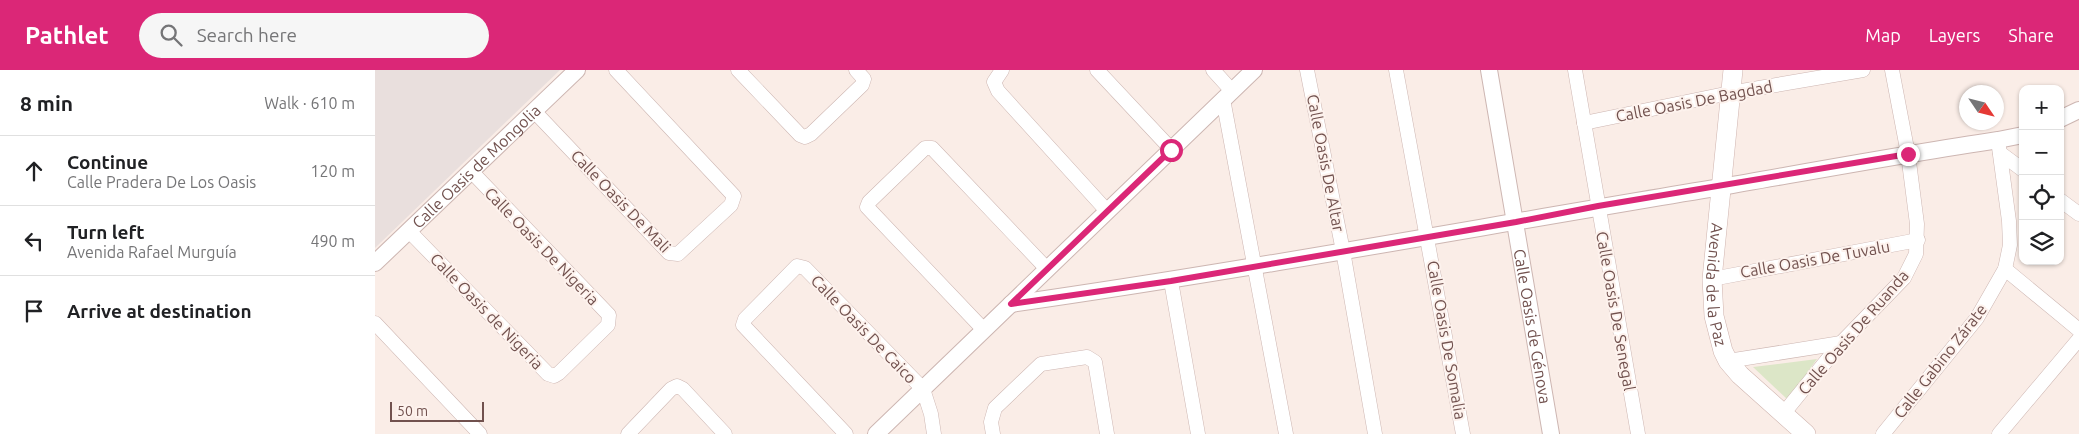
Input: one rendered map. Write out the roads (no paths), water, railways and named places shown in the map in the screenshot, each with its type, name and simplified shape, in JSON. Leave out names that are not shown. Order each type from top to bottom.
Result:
[{"type":"main road","name":"Avenida de la Paz","points":[[1733,70],[1712,278],[1713,316],[1723,351],[1728,361],[1740,375],[1806,434]]},
{"type":"street","name":"Calle Oasis de Mongolia","points":[[375,263],[577,70]]},
{"type":"street","name":"Calle Oasis De Mali","points":[[534,111],[669,253],[678,254],[731,204],[734,196],[616,70]]},
{"type":"street","points":[[739,70],[800,135],[805,136],[811,134],[862,84],[864,79],[856,70]]},
{"type":"street","points":[[1002,70],[994,82],[998,91],[1107,212]]},
{"type":"street","points":[[1097,70],[1171,150]]},
{"type":"street","points":[[1213,70],[1228,95],[1255,267],[1285,434]]},
{"type":"street","points":[[877,434],[1254,70]]},
{"type":"street","name":"Calle Oasis De Altar","points":[[1307,70],[1343,251],[1375,434]]},
{"type":"street","name":"Calle Oasis De Somalia","points":[[1396,70],[1463,434]]},
{"type":"street","name":"Calle Oasis de Génova","points":[[1489,70],[1551,434]]},
{"type":"street","name":"Calle Oasis De Senegal","points":[[1575,70],[1637,434]]},
{"type":"street","name":"Calle Oasis De Bagdad","points":[[1583,123],[1730,93],[1863,70]]},
{"type":"street","name":"Calle Oasis De Ruanda","points":[[1783,414],[1841,343],[1904,278],[1916,254],[1918,240],[1908,154],[1892,70]]},
{"type":"street","points":[[2064,117],[2079,110]]},
{"type":"street","points":[[1011,304],[1255,267],[1598,206],[1908,154],[1999,146],[2019,137]]},
{"type":"street","points":[[1999,146],[2019,166]]},
{"type":"street","name":"Calle Gabino Zárate","points":[[1883,434],[1977,318],[2005,269],[2010,245],[2007,202],[1999,146]]},
{"type":"street","points":[[984,330],[867,207],[869,202],[925,148],[932,148],[1047,269]]},
{"type":"street","name":"Calle Oasis De Nigeria","points":[[471,171],[609,315],[610,322]]},
{"type":"street","points":[[2064,203],[2079,214]]},
{"type":"street","name":"Calle Oasis de Nigeria","points":[[409,231],[551,376],[559,373],[610,322]]},
{"type":"street","name":"Calle Oasis De Tuvalu","points":[[1712,278],[1918,240]]},
{"type":"street","name":"Calle Oasis De Caico","points":[[846,434],[743,325],[745,319],[797,266],[805,268],[923,389]]},
{"type":"street","points":[[2005,269],[2079,330]]},
{"type":"street","points":[[1171,281],[1199,434]]},
{"type":"street","points":[[375,323],[480,434]]},
{"type":"street","points":[[1999,434],[2079,339]]},
{"type":"street","points":[[1728,361],[1841,343]]},
{"type":"street","points":[[993,434],[991,422],[995,408],[1034,370],[1048,362],[1087,357],[1095,362],[1107,434]]},
{"type":"street","points":[[628,434],[671,389],[677,386],[683,389],[725,434]]},
{"type":"street","points":[[923,389],[931,414],[934,434]]}]
